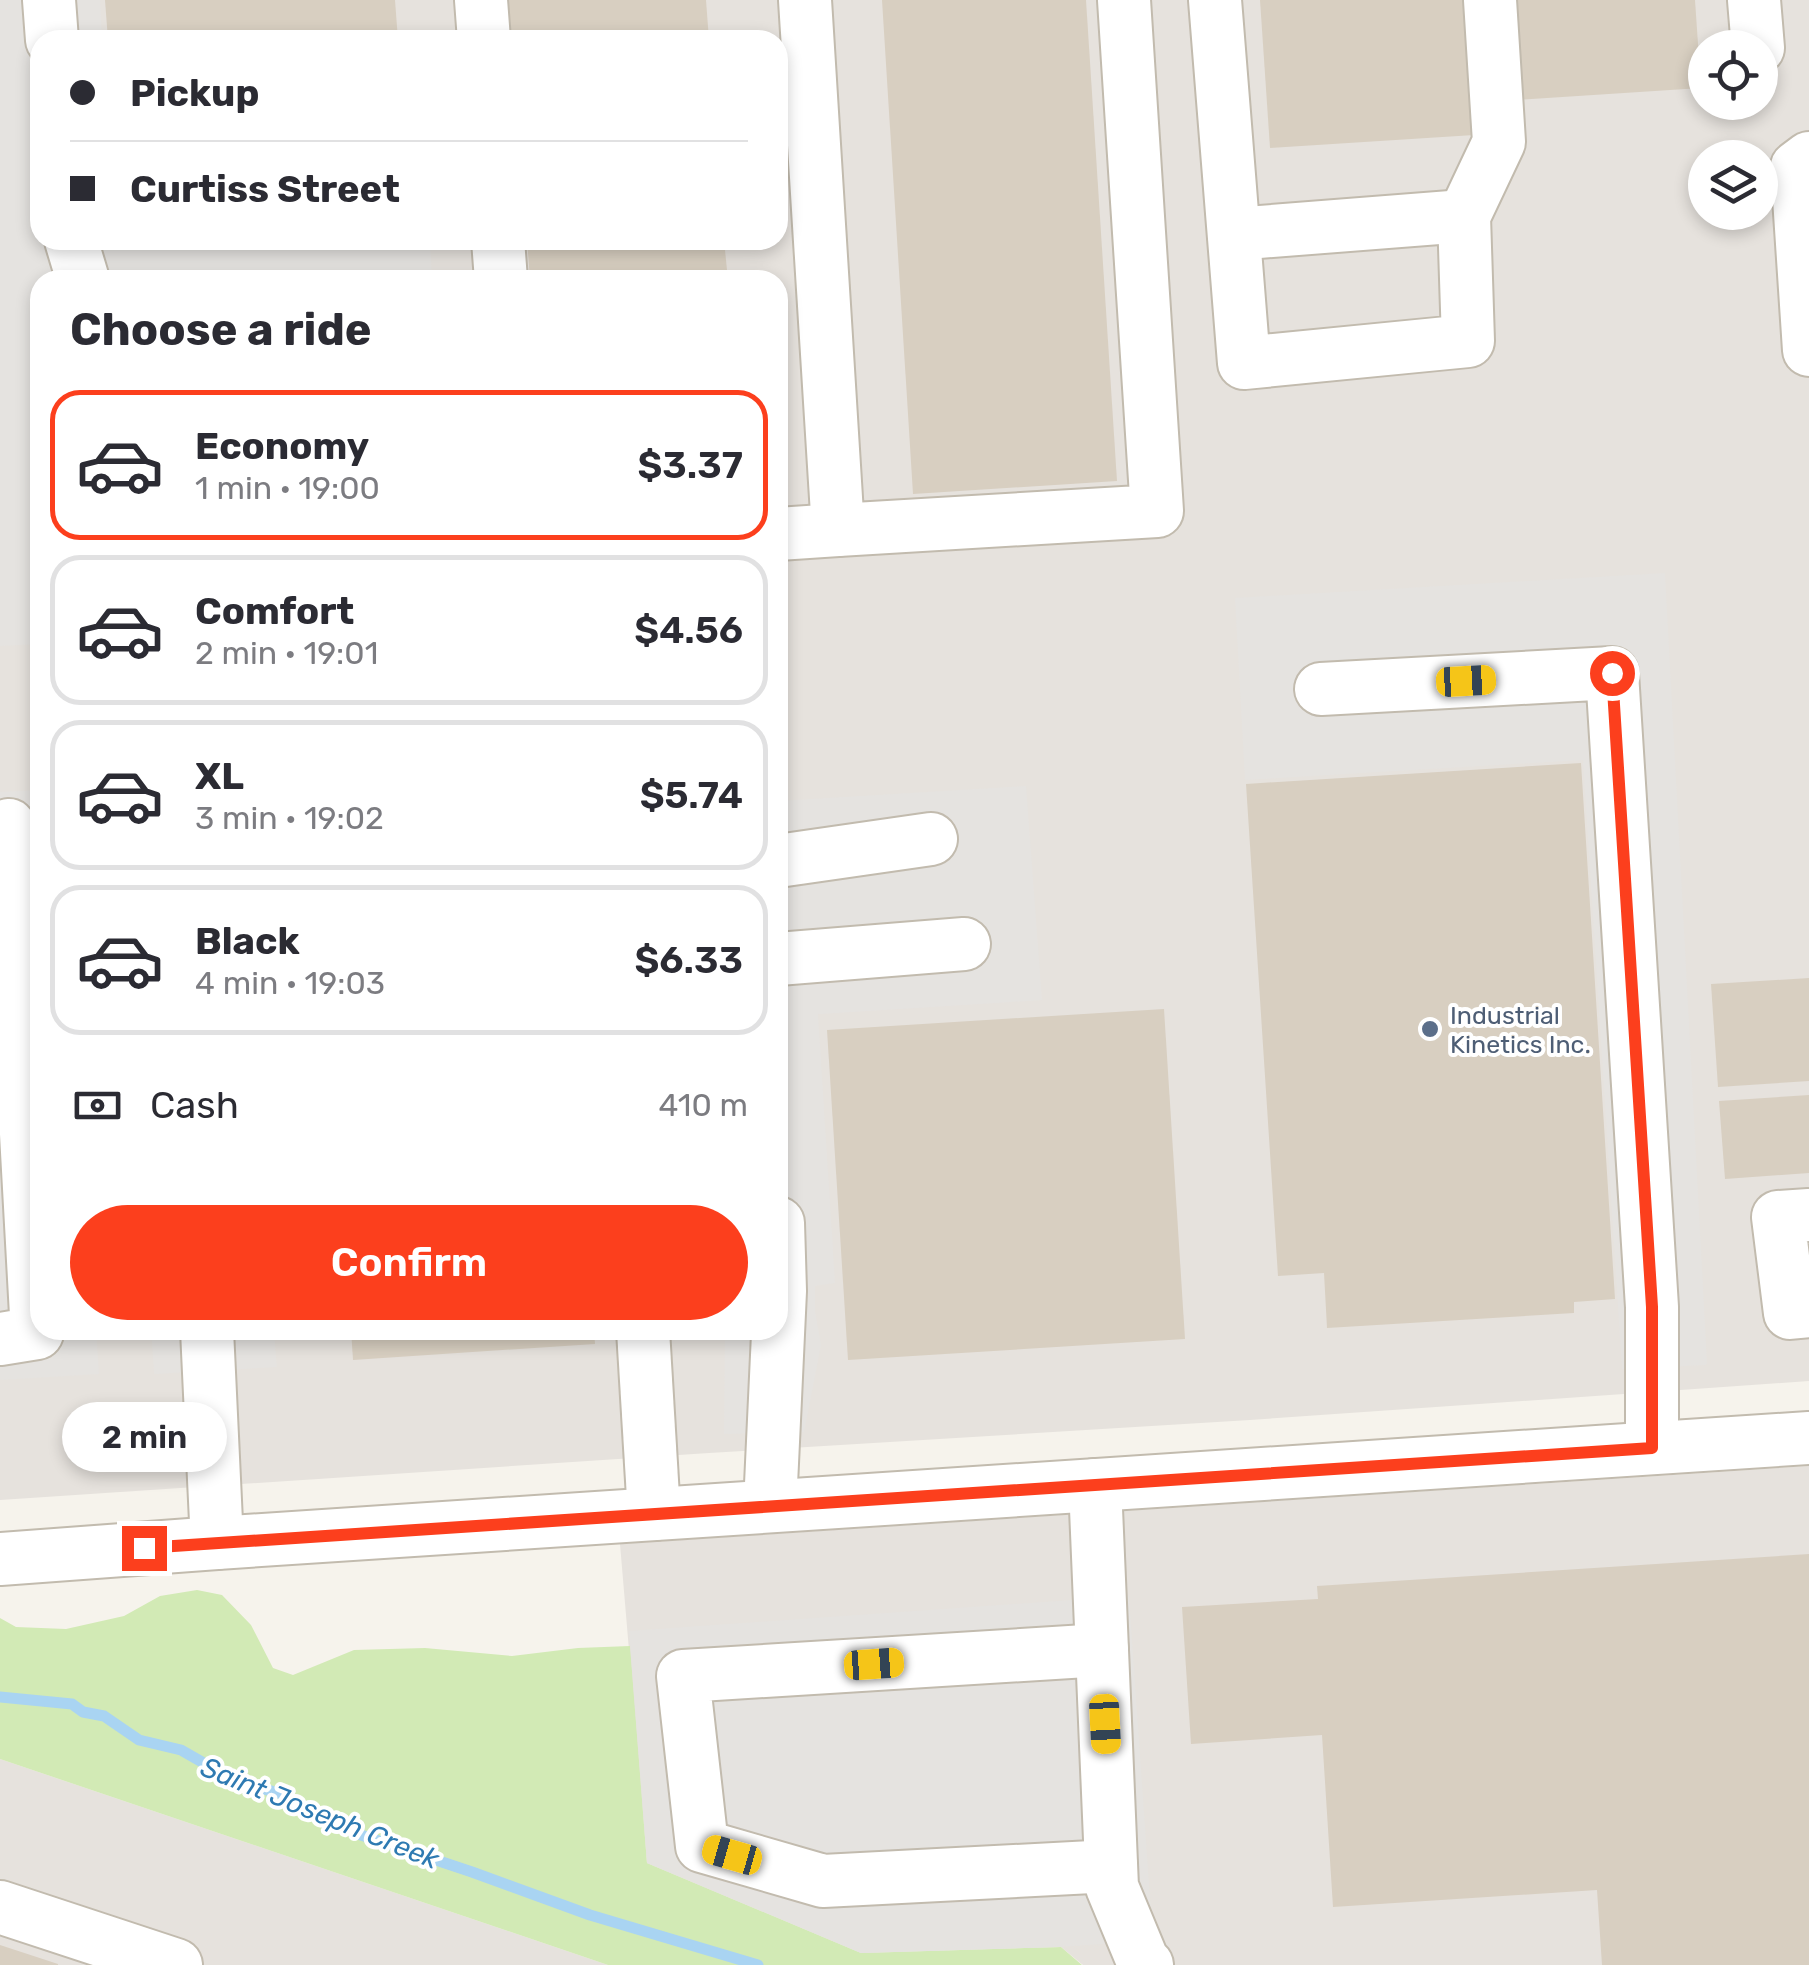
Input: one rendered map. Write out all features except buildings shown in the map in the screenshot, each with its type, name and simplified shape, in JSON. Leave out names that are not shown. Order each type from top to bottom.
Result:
[{"type":"street","points":[[49,0],[51,30]]},
{"type":"street","points":[[481,0],[483,30]]},
{"type":"street","points":[[805,0],[838,530]]},
{"type":"street","points":[[788,533],[1156,511],[1124,0]]},
{"type":"street","points":[[1214,0],[1244,363],[1468,342],[1464,216],[1499,142],[1490,0]]},
{"type":"street","points":[[1754,0],[1756,30]]},
{"type":"street","points":[[1809,158],[1796,167],[1809,350]]},
{"type":"street","points":[[1234,234],[1464,216]]},
{"type":"street","points":[[1321,689],[1612,673],[1652,1307],[1652,1448]]},
{"type":"street","points":[[10,825],[30,1201]]},
{"type":"street","points":[[788,860],[931,839]]},
{"type":"street","points":[[788,958],[964,944]]},
{"type":"street","points":[[1809,1215],[1778,1216],[1790,1313],[1809,1312]]},
{"type":"street","points":[[0,1339],[30,1334]]},
{"type":"street","points":[[207,1340],[217,1542]]},
{"type":"street","points":[[644,1340],[654,1514]]},
{"type":"street","points":[[770,1506],[778,1340]]},
{"type":"street","points":[[0,1559],[1809,1438]]},
{"type":"street","points":[[1095,1485],[1112,1887],[1147,1965]]},
{"type":"street","points":[[1102,1650],[684,1676],[702,1846],[823,1881],[1112,1866]]},
{"type":"street","points":[[0,1907],[176,1965]]},
{"type":"shaded area","points":[[0,0],[1809,0],[1809,1381],[0,1500]]},
{"type":"shaded area","points":[[0,0],[100,0],[102,30],[30,30],[30,250],[430,250],[432,270],[30,270],[30,644],[0,646]]},
{"type":"shaded area","points":[[1665,573],[1707,1363],[1622,1369],[1583,760],[1245,780],[1235,598]]},
{"type":"shaded area","points":[[1026,786],[1042,1000],[818,1014],[835,1283],[815,1286],[821,1345],[804,1432],[724,1434],[725,1340],[788,1340],[788,800]]},
{"type":"shaded area","points":[[30,790],[30,1340],[97,1340],[99,1374],[0,1380],[0,792]]},
{"type":"shaded area","points":[[152,1340],[275,1340],[277,1367],[154,1374]]},
{"type":"shaded area","points":[[1809,1466],[1809,1965],[1083,1965],[1061,1947],[861,1953],[647,1863],[620,1544]]},
{"type":"shaded area","points":[[1129,1596],[1153,1940],[861,1953],[647,1863],[629,1631]]},
{"type":"shaded area","points":[[0,1759],[608,1965],[0,1965]]},
{"type":"green space","points":[[197,1590],[222,1595],[251,1625],[273,1668],[293,1675],[354,1650],[425,1648],[512,1656],[630,1646],[647,1863],[861,1953],[1061,1947],[1082,1965],[608,1965],[0,1759],[0,1618],[16,1627],[66,1629],[124,1616],[160,1596]]},
{"type":"waterway","name":"Saint Joseph Creek","points":[[0,1697],[72,1704],[83,1712],[104,1716],[139,1740],[181,1750],[237,1782],[279,1793],[352,1832],[590,1915],[758,1965]]},
{"type":"place","name":"Industrial Kinetics Inc.","points":[[1430,1029]]},
{"type":"route","points":[[144,1548],[1652,1448],[1652,1307],[1612,673]]}]
